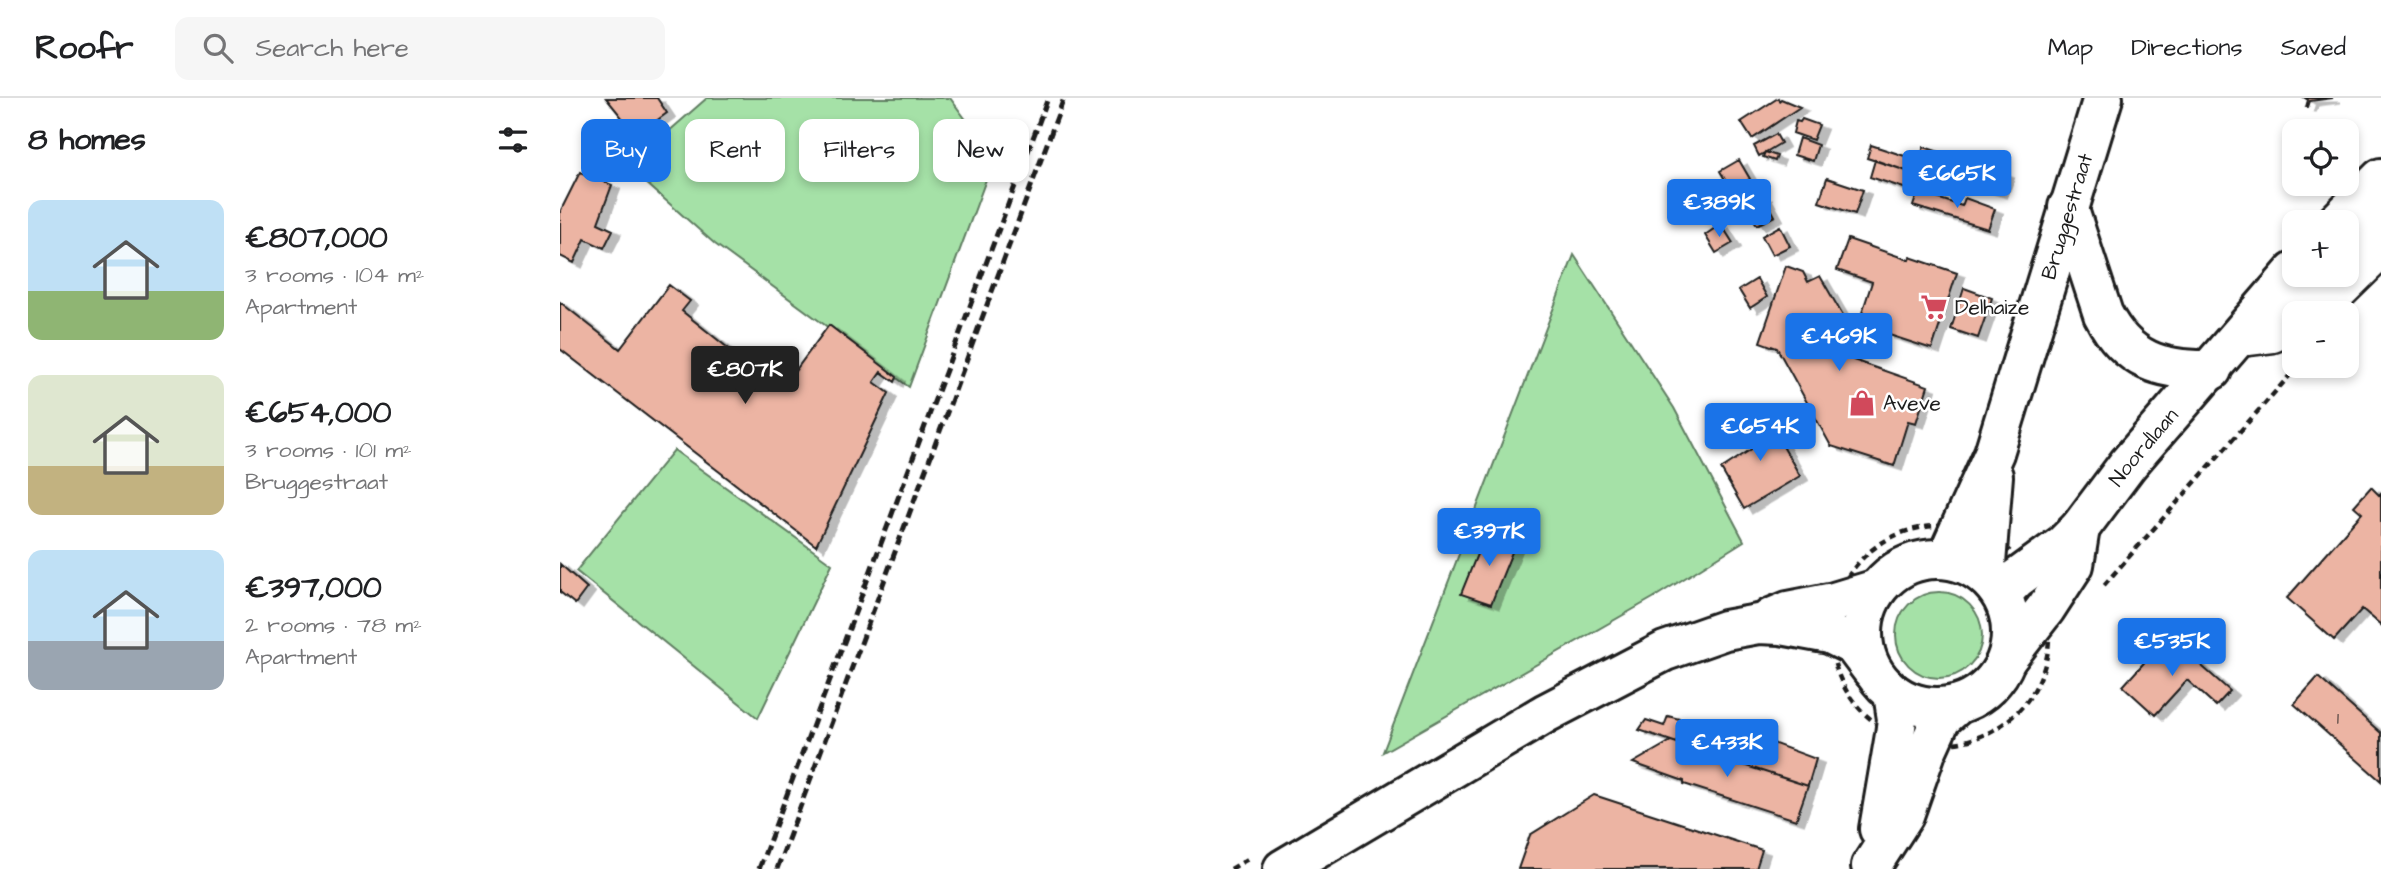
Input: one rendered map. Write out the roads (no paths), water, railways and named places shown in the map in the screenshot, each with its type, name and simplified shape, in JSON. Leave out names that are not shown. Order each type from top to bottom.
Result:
[{"type":"main road","name":"Bruggestraat","points":[[1946,559],[1994,453],[2103,98]]},
{"type":"main road","points":[[2349,210],[2381,178]]},
{"type":"main road","points":[[2068,207],[2103,314],[2122,343],[2151,363],[2192,370],[2212,370]]},
{"type":"main road","points":[[2359,244],[2381,223]]},
{"type":"main road","name":"Noordlaan","points":[[1993,585],[2016,579],[2064,544],[2080,528],[2128,464],[2282,286]]},
{"type":"main road","name":"Noordlaan","points":[[2212,370],[2312,287]]},
{"type":"main road","name":"Bruggestraat","points":[[1993,585],[1994,453]]},
{"type":"main road","name":"Noordlaan","points":[[2008,657],[2046,608],[2074,565],[2080,528]]},
{"type":"main road","points":[[1283,869],[1546,713],[1665,651],[1725,630],[1758,624],[1781,625],[1830,634],[1854,646],[1882,682],[1912,704],[1934,708],[1957,705],[1973,698],[1988,688],[2000,674],[2008,657],[2012,625],[1993,585],[1967,565],[1946,559],[1926,559],[1907,565],[1890,575],[1877,589],[1866,608],[1862,629],[1864,650],[1882,682],[1897,719],[1883,812],[1871,868]]},
{"type":"main road","points":[[1758,624],[1788,611],[1834,602],[1877,589]]},
{"type":"main road","points":[[1871,868],[1904,815],[1926,752],[1941,719],[1957,705]]},
{"type":"street","points":[[2333,301],[2381,254]]},
{"type":"street","name":"Noordlaan","points":[[2248,340],[2282,333]]},
{"type":"railway","points":[[759,869],[1048,98]]},
{"type":"railway","points":[[777,869],[1064,98]]},
{"type":"place","name":"Delhaize","points":[[1934,307]]},
{"type":"place","name":"Aveve","points":[[1862,403]]}]
